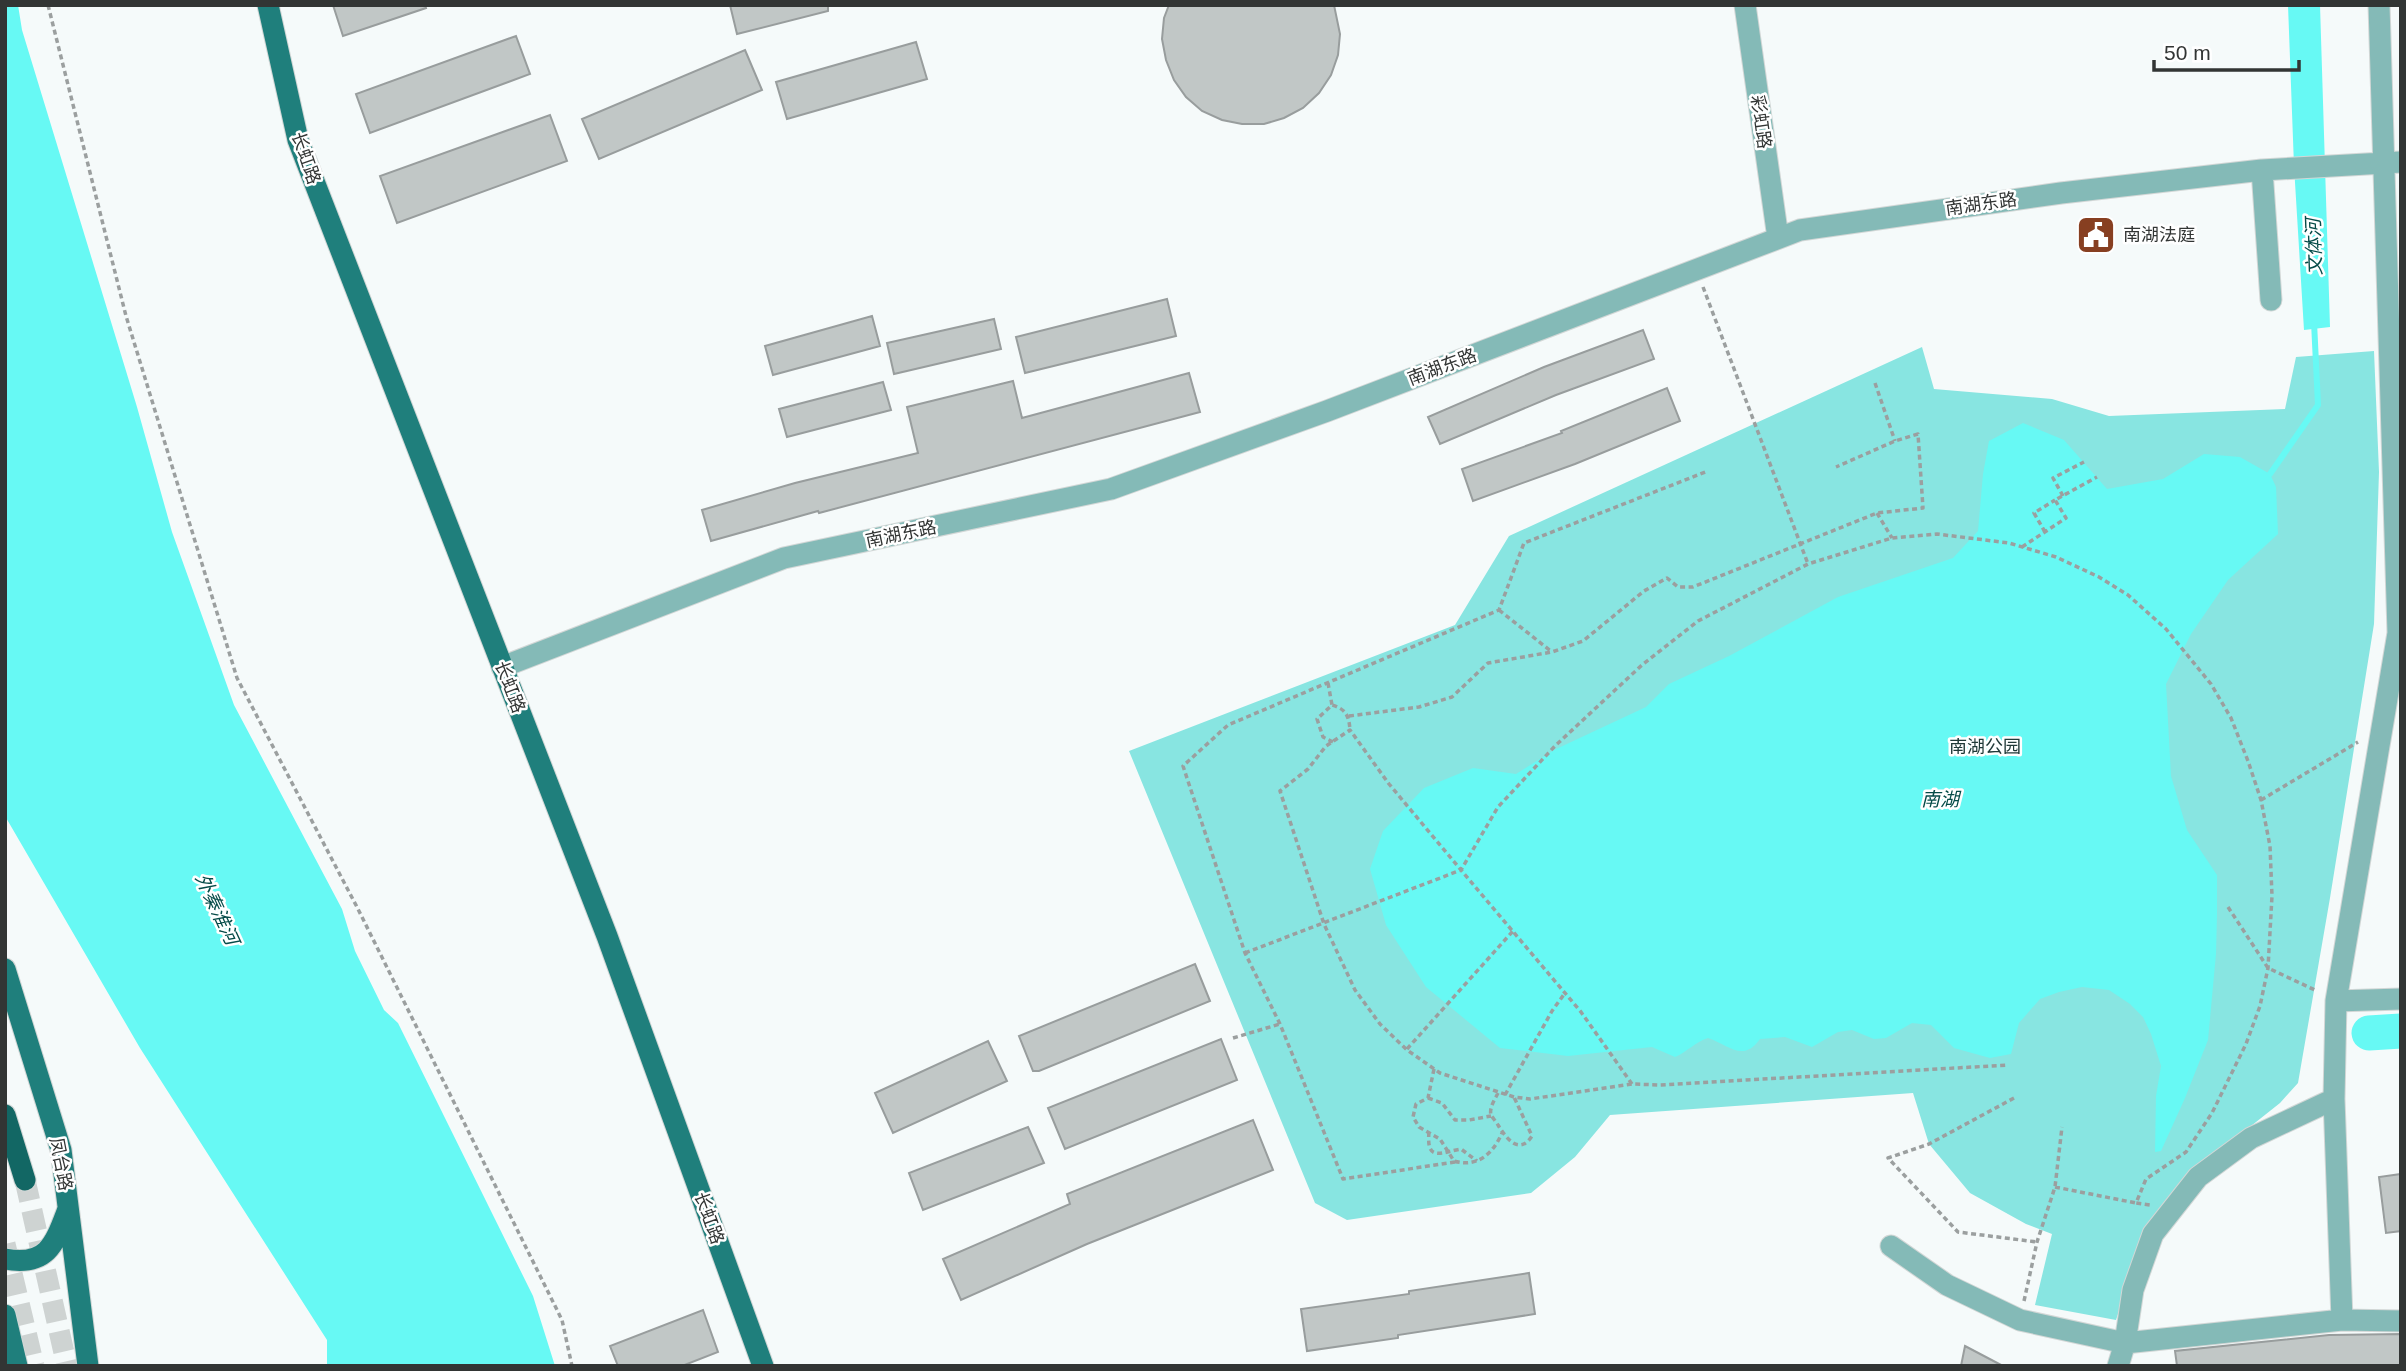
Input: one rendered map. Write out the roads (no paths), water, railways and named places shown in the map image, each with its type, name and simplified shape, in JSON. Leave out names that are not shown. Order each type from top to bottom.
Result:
[{"type":"highway","points":[[5,1115],[25,1180]]},
{"type":"main road","name":"长虹路","points":[[268,5],[298,140],[607,936],[763,1366]]},
{"type":"main road","name":"凤台路","points":[[5,969],[61,1150],[88,1366]]},
{"type":"main road","points":[[5,1259],[21,1262],[35,1259],[54,1245],[69,1206]]},
{"type":"main road","points":[[5,1315],[17,1366]]},
{"type":"street","name":"彩虹路","points":[[1745,5],[1778,238]]},
{"type":"street","points":[[2342,1320],[2334,1099],[2336,1000],[2398,633],[2393,163],[2379,5]]},
{"type":"street","name":"南湖东路","points":[[502,667],[784,558],[1111,489],[1327,411],[1800,230],[2060,193],[2262,170],[2393,163]]},
{"type":"street","points":[[2262,170],[2271,300]]},
{"type":"street","points":[[2336,1000],[2401,999]]},
{"type":"street","points":[[2118,1366],[2133,1290],[2153,1234],[2198,1177],[2251,1138],[2334,1099]]},
{"type":"street","points":[[1891,1246],[1947,1285],[2020,1320],[2124,1343],[2342,1320],[2401,1321]]},
{"type":"water","name":"外秦淮河","points":[[5,5],[18,5],[22,30],[137,407],[172,532],[234,705],[342,909],[355,951],[384,1010],[398,1023],[533,1296],[555,1366],[327,1366],[327,1340],[140,1048],[5,816]]},
{"type":"water","points":[[2288,5],[2320,5],[2330,327],[2304,330],[2294,166]]},
{"type":"water","name":"南湖","points":[[2023,423],[2064,440],[2107,489],[2163,479],[2204,454],[2240,457],[2270,474],[2276,487],[2278,534],[2228,580],[2191,634],[2166,684],[2171,776],[2187,830],[2217,875],[2217,914],[2208,1040],[2161,1151],[2155,1152],[2156,1096],[2161,1066],[2151,1034],[2143,1017],[2109,990],[2082,987],[2040,999],[2019,1023],[2011,1054],[1990,1058],[1954,1048],[1931,1025],[1912,1023],[1886,1038],[1874,1039],[1852,1030],[1838,1032],[1812,1047],[1785,1037],[1760,1039],[1748,1050],[1742,1051],[1708,1038],[1675,1057],[1652,1047],[1568,1056],[1500,1048],[1426,987],[1386,925],[1370,869],[1383,831],[1424,788],[1473,768],[1516,774],[1554,750],[1646,707],[1669,684],[1729,656],[1838,597],[1953,558],[1978,531],[1989,441]]},
{"type":"waterway","name":"文体河","points":[[2270,474],[2318,405],[2314,322]]},
{"type":"waterway","points":[[2369,1033],[2401,1031]]},
{"type":"tunnel","points":[[25,1180],[67,1366]]},
{"type":"tunnel","points":[[5,1244],[34,1366]]},
{"type":"place","name":"南湖法庭","points":[[2096,235]]},
{"type":"park label","name":"南湖公园","points":[[1985,747]]}]
